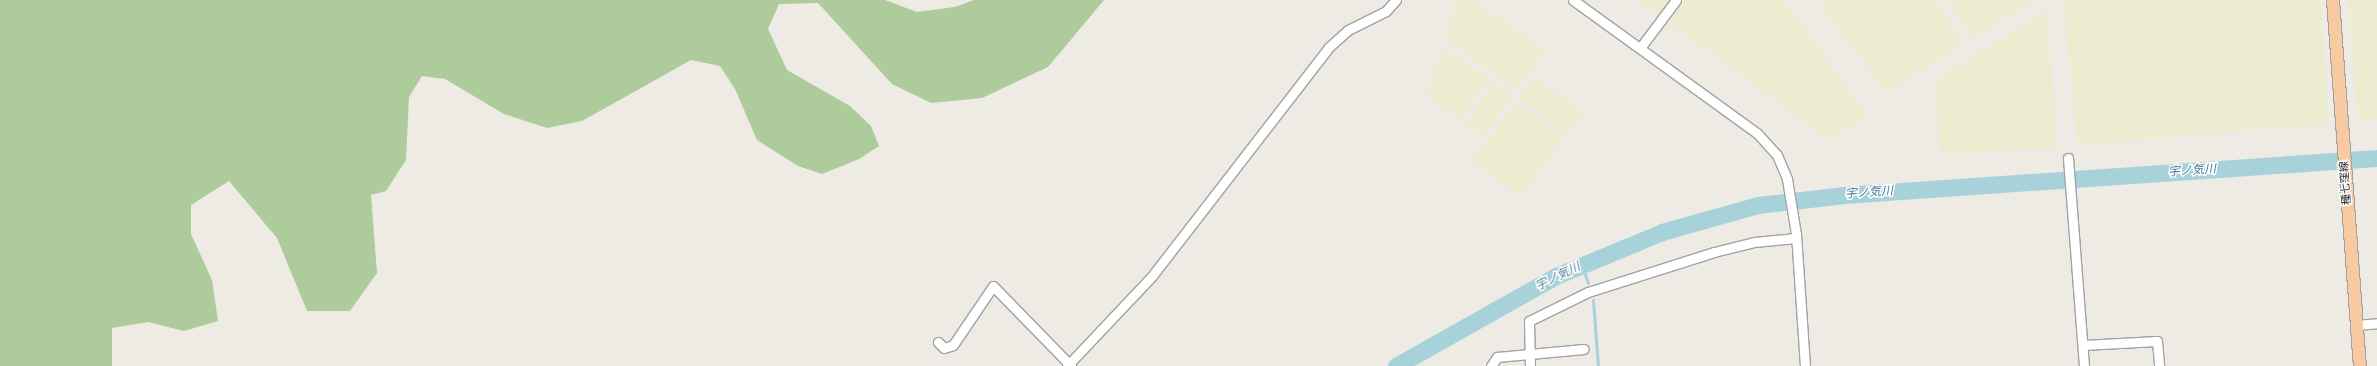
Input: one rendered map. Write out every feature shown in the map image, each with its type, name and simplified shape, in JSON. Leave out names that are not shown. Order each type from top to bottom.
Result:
[{"type":"main road","name":"種七窪線","points":[[2333,0],[2345,179],[2360,366]]},
{"type":"street","points":[[938,342],[944,348],[953,345],[993,286],[1070,365],[1152,276],[1328,48],[1358,23],[1386,11],[1396,0]]},
{"type":"street","points":[[1573,0],[1757,133],[1777,155],[1787,179],[1796,236],[1805,366]]},
{"type":"street","points":[[1640,48],[1676,0]]},
{"type":"street","points":[[2068,158],[2084,366]]},
{"type":"street","points":[[1530,366],[1529,321],[1588,292],[1714,252],[1754,242],[1796,236]]},
{"type":"street","points":[[2356,325],[2377,323]]},
{"type":"street","points":[[2083,345],[2157,341],[2159,366]]},
{"type":"street","points":[[1491,366],[1497,357],[1584,349]]},
{"type":"green space","points":[[0,0],[885,0],[917,12],[955,7],[974,0],[1104,0],[1048,67],[982,98],[931,103],[892,84],[818,3],[779,4],[768,29],[787,70],[850,106],[871,126],[879,146],[859,159],[822,174],[798,166],[757,140],[735,89],[720,66],[691,60],[582,121],[547,128],[504,114],[445,79],[422,76],[409,97],[406,160],[386,191],[371,195],[377,273],[350,311],[307,311],[277,238],[229,181],[191,205],[191,234],[212,280],[218,321],[184,331],[148,322],[112,328],[112,366],[0,366]]},
{"type":"green space","points":[[1456,0],[1472,0],[1546,50],[1516,90],[1447,40]]},
{"type":"green space","points":[[1637,0],[1667,0],[1657,14]]},
{"type":"green space","points":[[1685,0],[1784,0],[1868,116],[1829,140],[1669,22]]},
{"type":"green space","points":[[1818,0],[1936,0],[1963,45],[1886,92]]},
{"type":"green space","points":[[1949,0],[2034,0],[1972,39]]},
{"type":"green space","points":[[2072,0],[2321,0],[2328,124],[2078,145],[2064,5]]},
{"type":"green space","points":[[2348,0],[2377,0],[2377,119],[2358,121]]},
{"type":"green space","points":[[2047,10],[2057,147],[1940,155],[1936,81]]},
{"type":"green space","points":[[1444,48],[1489,79],[1460,119],[1426,95]]},
{"type":"green space","points":[[1534,76],[1584,113],[1567,135],[1518,98]]},
{"type":"green space","points":[[1493,82],[1513,96],[1483,136],[1466,124]]},
{"type":"green space","points":[[1516,102],[1564,137],[1520,197],[1473,162]]},
{"type":"waterway","name":"宇ノ気川","points":[[1396,366],[1556,276],[1662,232],[1758,205],[1844,195],[2377,158]]},
{"type":"waterway","points":[[1582,265],[1588,283]]},
{"type":"waterway","points":[[1593,300],[1598,366]]}]
